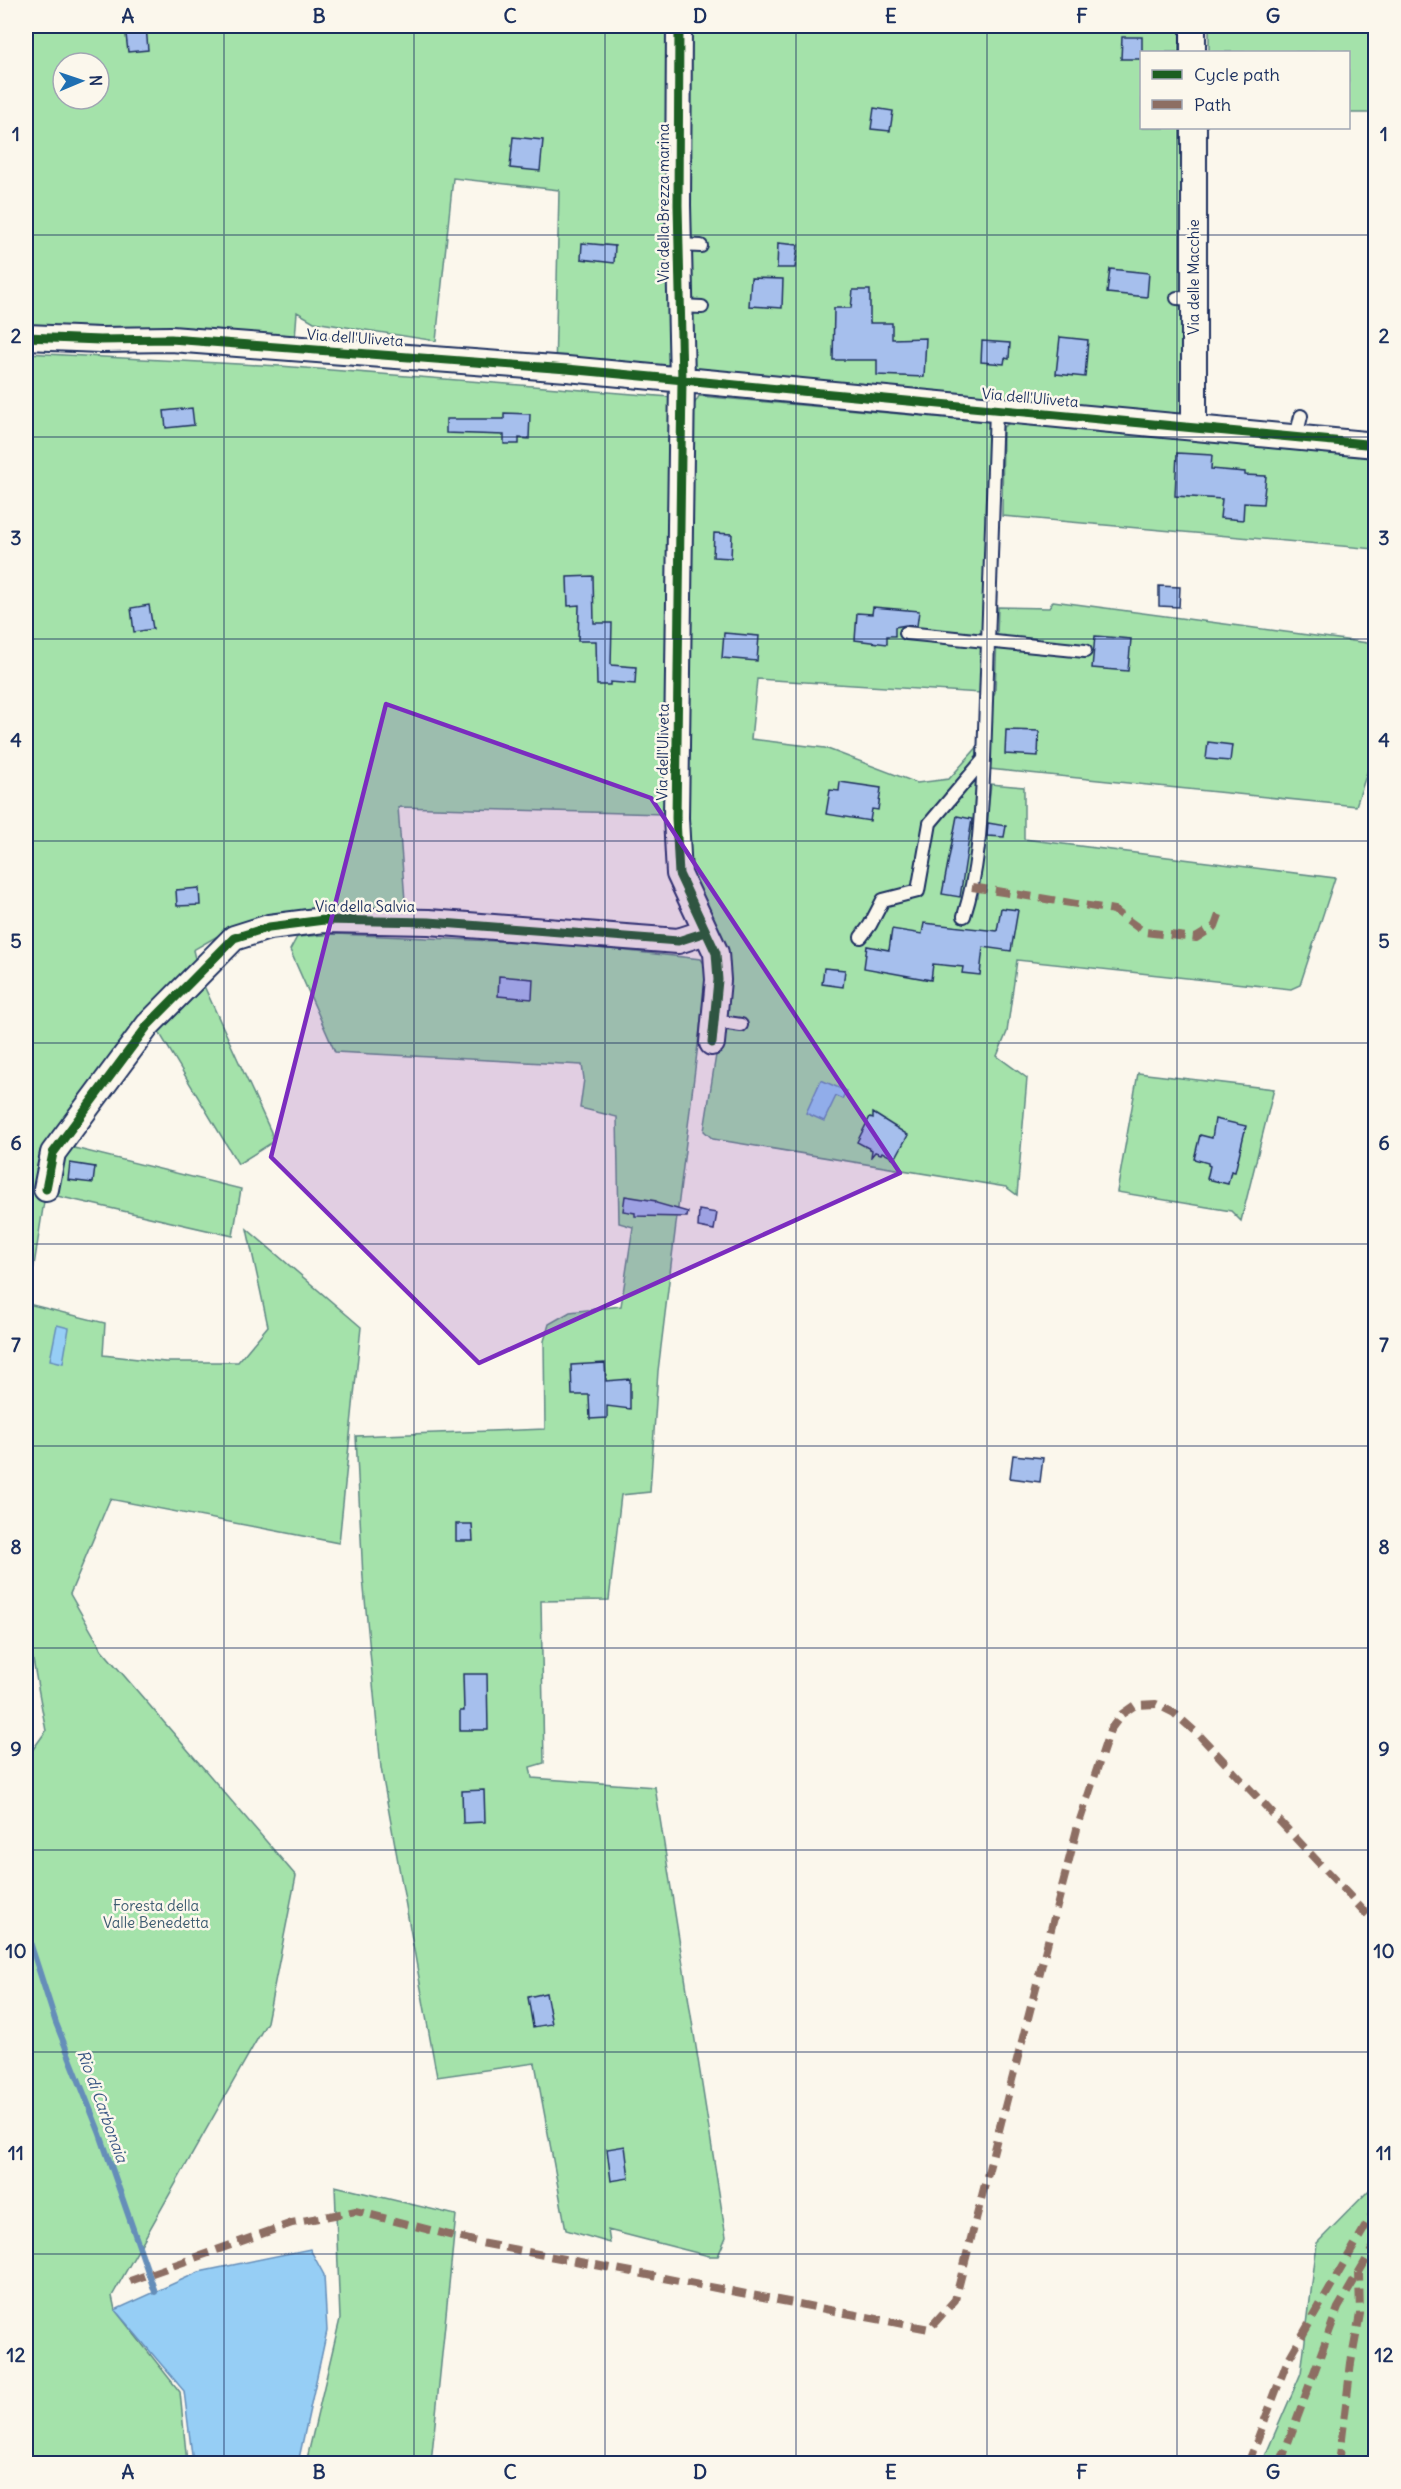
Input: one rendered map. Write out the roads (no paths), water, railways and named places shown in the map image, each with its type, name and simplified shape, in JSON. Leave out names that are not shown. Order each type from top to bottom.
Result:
[{"type":"street","name":"Via della Brezza marina","points":[[679,26],[686,54],[674,134],[682,251],[691,307],[682,380]]},
{"type":"street","points":[[1193,26],[1193,51]]},
{"type":"street","name":"Via delle Macchie","points":[[1194,129],[1186,298],[1194,427]]},
{"type":"street","name":"Via dell'Uliveta","points":[[26,337],[100,340],[171,339],[682,380],[1194,427],[1299,427],[1376,445]]},
{"type":"street","name":"Via dell'Uliveta","points":[[682,380],[676,818],[679,874],[716,953],[718,980],[713,1032]]},
{"type":"street","name":"Via della Salvia","points":[[46,1189],[53,1153],[141,1034],[234,938],[269,927],[324,920],[429,922],[678,941],[706,932]]},
{"type":"lane","points":[[964,916],[970,896],[980,832],[996,410]]},
{"type":"lane","points":[[906,633],[1085,651]]},
{"type":"lane","points":[[861,937],[883,900],[918,891],[930,823],[984,759]]},
{"type":"lane","points":[[713,1032],[741,1025]]},
{"type":"water","points":[[821,1080],[846,1091],[842,1099],[836,1096],[824,1121],[806,1113]]},
{"type":"water","points":[[57,1325],[69,1328],[63,1363],[50,1360]]},
{"type":"water","points":[[310,2249],[324,2275],[327,2331],[298,2463],[193,2463],[184,2391],[115,2310],[199,2272]]},
{"type":"waterway","name":"Rio di Carbonaia","points":[[26,1930],[56,2023],[100,2134],[155,2292]]},
{"type":"park label","name":"Foresta della Valle Benedetta","points":[[156,1914]]}]
